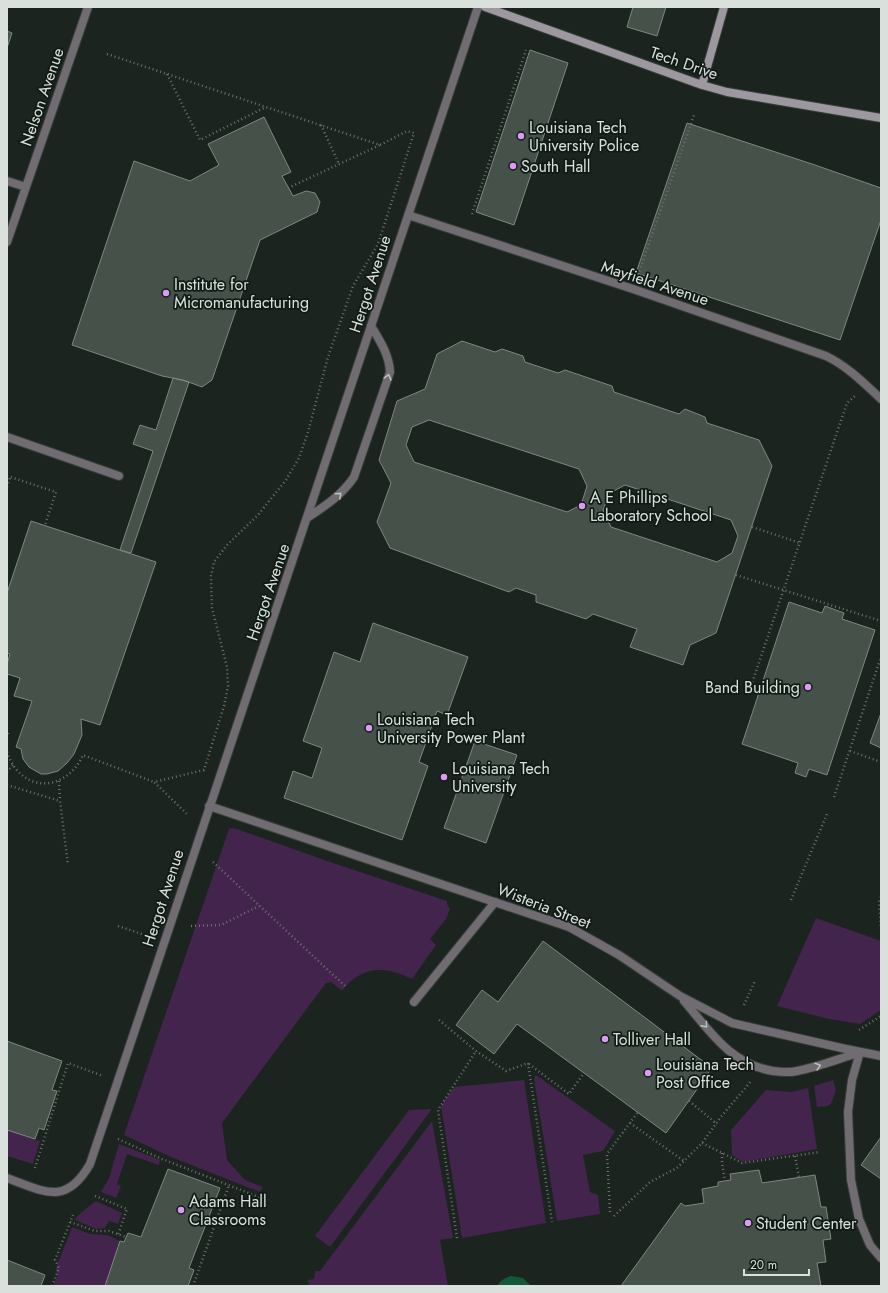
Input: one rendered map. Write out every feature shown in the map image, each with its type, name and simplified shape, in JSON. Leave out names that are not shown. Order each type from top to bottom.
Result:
[{"type":"main road","name":"Tech Drive","points":[[485,7],[702,85],[727,92],[881,118]]},
{"type":"main road","points":[[702,85],[724,7]]},
{"type":"street","name":"Nelson Avenue","points":[[7,242],[88,7]]},
{"type":"street","name":"Hergot Avenue","points":[[7,1178],[50,1192],[64,1191],[77,1182],[90,1164],[478,7]]},
{"type":"street","points":[[7,181],[26,188]]},
{"type":"street","name":"Mayfield Avenue","points":[[408,215],[633,289],[826,356],[837,361],[852,372],[881,399]]},
{"type":"street","points":[[307,518],[337,497],[346,489],[354,477],[390,372],[387,354],[371,326]]},
{"type":"street","points":[[7,437],[119,476]]},
{"type":"street","name":"Wisteria Street","points":[[209,806],[569,927],[619,954],[680,996],[732,1023],[881,1056]]},
{"type":"street","points":[[414,1002],[495,902]]},
{"type":"street","points":[[680,996],[729,1052],[752,1065],[765,1070],[796,1072],[860,1052]]},
{"type":"street","points":[[860,1052],[852,1080],[848,1112],[851,1180],[859,1219],[870,1245],[881,1258]]},
{"type":"path","points":[[472,214],[526,50]]},
{"type":"path","points":[[107,54],[380,145]]},
{"type":"path","points":[[166,74],[200,140],[266,107]]},
{"type":"path","points":[[637,277],[694,115]]},
{"type":"path","points":[[321,125],[339,164]]},
{"type":"path","points":[[154,782],[204,770],[224,706],[228,686],[227,667],[212,608],[211,576],[214,562],[226,545],[258,515],[286,480],[299,458],[308,432],[328,357],[353,286],[378,244],[414,133],[407,130],[380,145],[288,188]]},
{"type":"path","points":[[751,686],[847,403],[856,394]]},
{"type":"path","points":[[7,487],[9,476],[56,492],[45,526]]},
{"type":"path","points":[[752,527],[800,543]]},
{"type":"path","points":[[736,575],[881,621]]},
{"type":"path","points":[[834,797],[881,657]]},
{"type":"path","points":[[7,731],[9,731],[7,736]]},
{"type":"path","points":[[850,751],[881,762]]},
{"type":"path","points":[[7,752],[14,765],[22,775],[37,783],[45,784],[59,781],[66,777],[79,763],[83,755],[154,782],[188,815]]},
{"type":"path","points":[[7,772],[14,765]]},
{"type":"path","points":[[59,781],[68,865]]},
{"type":"path","points":[[7,785],[60,801]]},
{"type":"path","points":[[791,900],[827,814]]},
{"type":"path","points":[[213,862],[345,986]]},
{"type":"path","points":[[881,897],[879,902],[881,927]]},
{"type":"path","points":[[191,926],[221,925],[259,906]]},
{"type":"path","points":[[118,926],[148,936]]},
{"type":"path","points":[[744,1006],[756,981]]},
{"type":"path","points":[[859,1030],[881,1016]]},
{"type":"path","points":[[438,1020],[476,1051],[506,1071],[528,1063]]},
{"type":"path","points":[[457,1238],[438,1110],[476,1051]]},
{"type":"path","points":[[36,1168],[68,1063],[103,1076]]},
{"type":"path","points":[[528,1063],[569,1094],[584,1073]]},
{"type":"path","points":[[528,1063],[552,1222]]},
{"type":"path","points":[[614,1216],[650,1182],[677,1168],[702,1143],[752,1080]]},
{"type":"path","points":[[689,1100],[717,1124]]},
{"type":"path","points":[[610,1212],[607,1154],[638,1112]]},
{"type":"path","points":[[630,1123],[684,1161]]},
{"type":"path","points":[[118,1140],[269,1201]]},
{"type":"path","points":[[702,1143],[742,1163],[820,1152]]},
{"type":"path","points":[[722,1153],[725,1180]]},
{"type":"path","points":[[795,1156],[799,1178]]},
{"type":"path","points":[[193,1286],[229,1185]]},
{"type":"path","points":[[94,1196],[127,1209],[118,1234]]},
{"type":"path","points":[[52,1286],[59,1268],[55,1260],[73,1215]]},
{"type":"path","points":[[70,1222],[95,1231],[109,1231],[126,1237]]},
{"type":"shaded area","points":[[232,828],[447,901],[450,909],[446,919],[430,939],[436,945],[412,979],[392,972],[374,970],[358,976],[342,991],[331,982],[326,983],[222,1123],[227,1160],[245,1180],[263,1187],[260,1192],[171,1157],[124,1135],[229,829]]},
{"type":"shaded area","points":[[816,918],[881,941],[881,1010],[860,1024],[829,1019],[777,1006]]},
{"type":"shaded area","points":[[536,1075],[615,1131],[603,1151],[583,1155],[590,1192],[598,1195],[600,1214],[557,1221],[534,1079]]},
{"type":"shaded area","points":[[524,1080],[546,1223],[462,1238],[441,1106],[454,1087]]},
{"type":"shaded area","points":[[833,1080],[836,1090],[831,1104],[817,1107],[814,1086]]},
{"type":"shaded area","points":[[808,1088],[817,1149],[743,1162],[732,1155],[731,1130],[766,1090],[791,1092]]},
{"type":"shaded area","points":[[432,1109],[330,1247],[315,1236],[409,1110]]},
{"type":"shaded area","points":[[432,1121],[453,1238],[440,1240],[448,1286],[309,1286],[308,1280],[314,1279],[315,1271],[320,1271]]},
{"type":"shaded area","points":[[7,1130],[40,1141],[33,1164],[7,1156]]},
{"type":"shaded area","points":[[119,1144],[160,1160],[159,1165],[127,1154],[117,1184],[121,1186],[116,1198],[101,1192],[109,1178]]},
{"type":"shaded area","points":[[96,1201],[122,1213],[118,1224],[109,1221],[105,1228],[96,1229],[75,1220]]},
{"type":"shaded area","points":[[72,1227],[90,1234],[107,1235],[120,1241],[105,1286],[53,1286],[57,1277],[56,1268]]},
{"type":"shaded area","points":[[511,1276],[523,1278],[531,1286],[497,1286],[500,1282]]},
{"type":"building","points":[[633,7],[666,7],[657,36],[627,27]]},
{"type":"building","points":[[7,31],[12,33],[7,48]]},
{"type":"building","name":"South Hall","points":[[530,50],[568,63],[514,225],[476,212]]},
{"type":"building","name":"Institute for Micromanufacturing","points":[[264,117],[291,172],[282,176],[293,196],[306,191],[315,193],[320,202],[317,212],[260,240],[212,380],[202,387],[183,380],[162,376],[72,345],[134,161],[190,181],[219,165],[208,144]]},
{"type":"building","points":[[687,123],[881,188],[881,220],[840,340],[636,273]]},
{"type":"building","points":[[462,341],[495,352],[502,349],[523,356],[525,362],[558,373],[565,370],[612,386],[614,392],[679,414],[685,409],[705,417],[707,423],[759,440],[772,466],[716,633],[690,645],[683,665],[630,647],[637,629],[593,614],[586,619],[536,602],[536,595],[516,588],[509,592],[390,548],[377,522],[391,483],[379,460],[397,401],[425,389],[437,354]],"holes":[[[429,420],[579,469],[587,486],[581,505],[567,512],[414,462],[406,445],[412,427]],[[625,485],[731,520],[738,536],[732,553],[717,562],[611,527],[603,510],[610,493]]]},
{"type":"building","points":[[173,378],[189,382],[131,553],[120,550],[153,451],[133,444],[140,425],[156,430]]},
{"type":"building","points":[[31,521],[156,562],[100,725],[81,719],[82,735],[74,754],[58,771],[47,774],[41,774],[29,767],[23,759],[21,749],[16,747],[32,701],[14,696],[20,678],[7,674],[7,664],[10,654],[7,653],[7,593]]},
{"type":"building","name":"Band Building","points":[[789,602],[822,613],[825,606],[844,613],[842,619],[875,630],[827,775],[809,769],[806,777],[795,773],[798,763],[742,744]]},
{"type":"building","name":"Louisiana Tech University Power Plant","points":[[373,623],[468,657],[447,715],[437,711],[419,762],[428,766],[402,840],[284,798],[293,771],[312,778],[322,748],[303,741],[334,652],[360,662]]},
{"type":"building","points":[[881,713],[881,748],[870,743]]},
{"type":"building","points":[[475,741],[517,755],[486,843],[444,828]]},
{"type":"building","name":"Tolliver Hall","points":[[543,941],[712,1068],[666,1133],[517,1024],[494,1054],[456,1025],[482,990],[498,1002]]},
{"type":"building","points":[[7,1041],[62,1061],[52,1090],[57,1091],[44,1130],[39,1128],[35,1139],[7,1130]]},
{"type":"building","points":[[881,1137],[881,1179],[861,1165]]},
{"type":"building","name":"Adams Hall Classrooms","points":[[168,1169],[220,1188],[189,1268],[194,1270],[188,1286],[105,1286],[120,1241],[124,1242],[128,1233],[141,1237]]},
{"type":"building","name":"Student Center","points":[[759,1170],[762,1183],[815,1175],[821,1207],[826,1207],[831,1239],[823,1240],[826,1262],[817,1263],[821,1286],[621,1286],[681,1203],[685,1206],[704,1203],[702,1189],[718,1186],[718,1182],[731,1180],[730,1174]]},
{"type":"building","points":[[7,1260],[45,1275],[41,1286],[7,1286]]},
{"type":"place","name":"Louisiana Tech University Police","points":[[521,136]]},
{"type":"place","name":"South Hall","points":[[513,166]]},
{"type":"place","name":"Institute for Micromanufacturing","points":[[166,293]]},
{"type":"place","name":"A E Phillips Laboratory School","points":[[582,506]]},
{"type":"place","name":"Band Building","points":[[808,687]]},
{"type":"place","name":"Louisiana Tech University Power Plant","points":[[369,728]]},
{"type":"place","name":"Louisiana Tech University","points":[[444,777]]},
{"type":"place","name":"Tolliver Hall","points":[[605,1039]]},
{"type":"place","name":"Louisiana Tech Post Office","points":[[648,1073]]},
{"type":"place","name":"Adams Hall Classrooms","points":[[181,1210]]},
{"type":"place","name":"Student Center","points":[[748,1223]]}]
